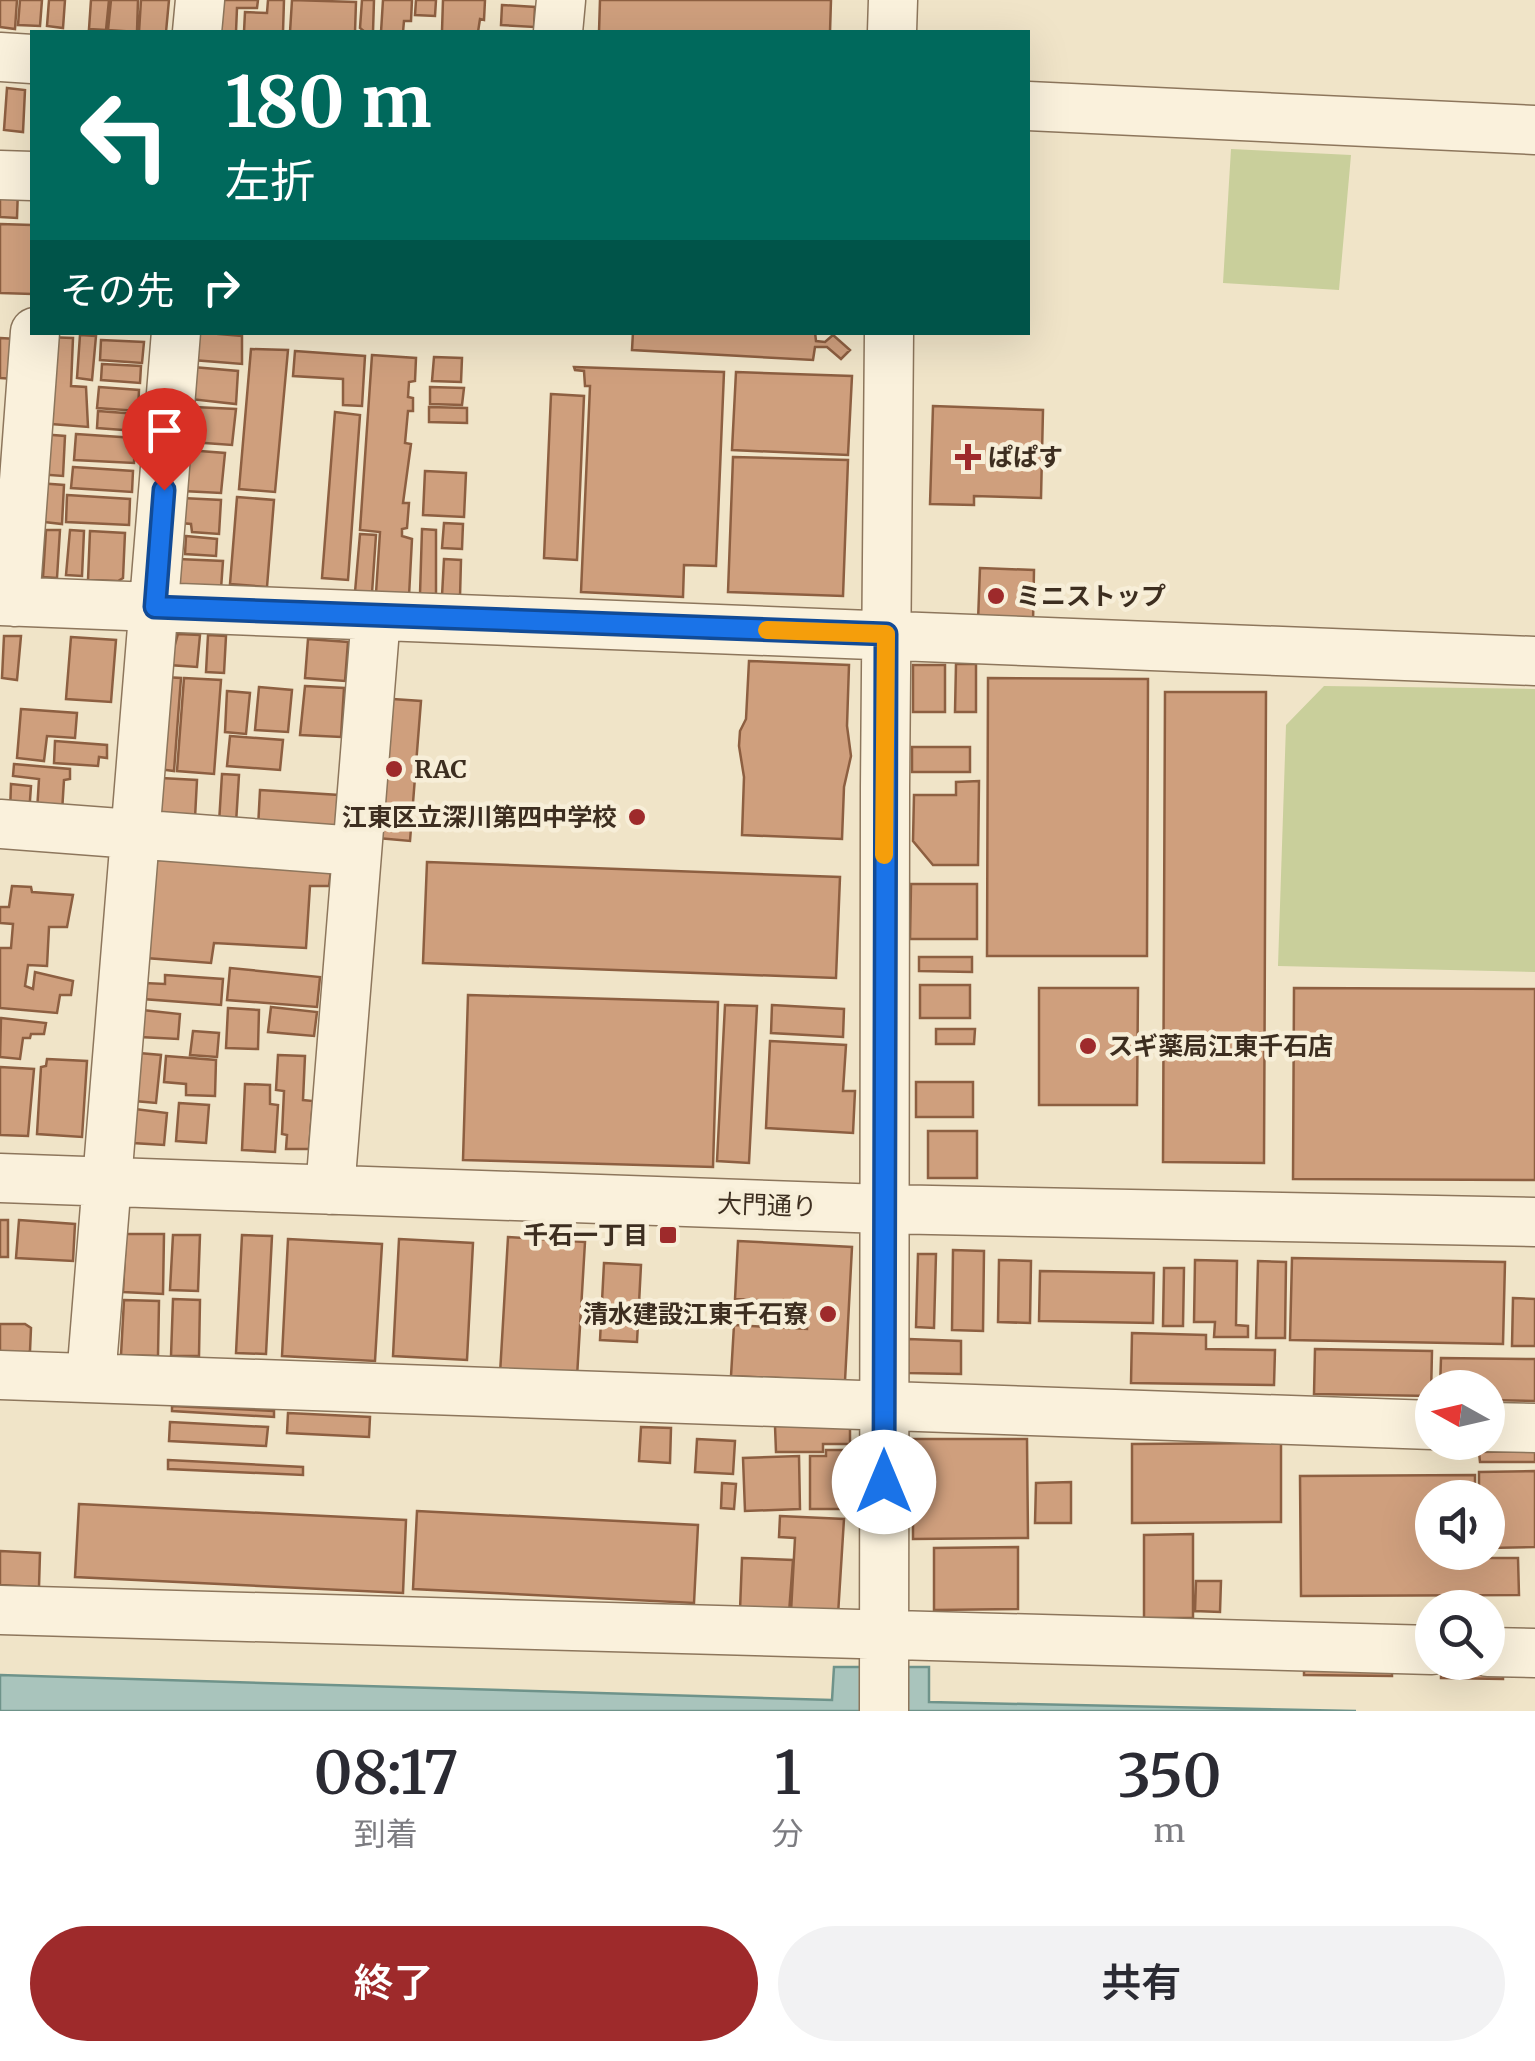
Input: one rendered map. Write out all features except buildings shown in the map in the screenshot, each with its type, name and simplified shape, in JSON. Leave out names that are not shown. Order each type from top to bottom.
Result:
[{"type":"street","points":[[197,30],[200,0]]},
{"type":"street","points":[[558,30],[561,0]]},
{"type":"street","points":[[892,0],[892,30]]},
{"type":"street","points":[[0,57],[30,58]]},
{"type":"street","points":[[1030,106],[1535,130]]},
{"type":"street","points":[[0,175],[30,176]]},
{"type":"street","points":[[0,314],[30,316]]},
{"type":"street","points":[[35,335],[7,601],[1535,661]]},
{"type":"street","points":[[90,1378],[138,833],[176,335]]},
{"type":"street","points":[[884,1711],[889,335]]},
{"type":"street","points":[[330,1190],[376,616]]},
{"type":"street","points":[[0,824],[356,851]]},
{"type":"street","name":"大門通り","points":[[0,1178],[883,1210],[1535,1222]]},
{"type":"street","points":[[0,1375],[1415,1424]]},
{"type":"street","points":[[1505,1427],[1535,1428]]},
{"type":"street","points":[[0,1610],[884,1649],[1415,1650]]},
{"type":"street","points":[[1505,1652],[1535,1653]]},
{"type":"green space","points":[[1231,149],[1351,155],[1339,290],[1223,283]]},
{"type":"green space","points":[[1324,686],[1535,689],[1535,972],[1278,966],[1286,725]]},
{"type":"water","points":[[834,1667],[929,1667],[929,1702],[1356,1711],[0,1711],[0,1675],[832,1700]]},
{"type":"slow traffic","points":[[767,630],[886,634],[884,855]]},
{"type":"place","name":"ぱぱす","points":[[968,457]]},
{"type":"place","name":"ミニストップ","points":[[996,596]]},
{"type":"place","name":"RAC","points":[[394,769]]},
{"type":"place","name":"江東区立深川第四中学校","points":[[637,817]]},
{"type":"place","name":"スギ薬局江東千石店","points":[[1088,1046]]},
{"type":"place","name":"千石一丁目","points":[[668,1235]]},
{"type":"place","name":"清水建設江東千石寮","points":[[828,1314]]},
{"type":"route","points":[[164,490],[155,607],[886,634],[884,1482]]}]
